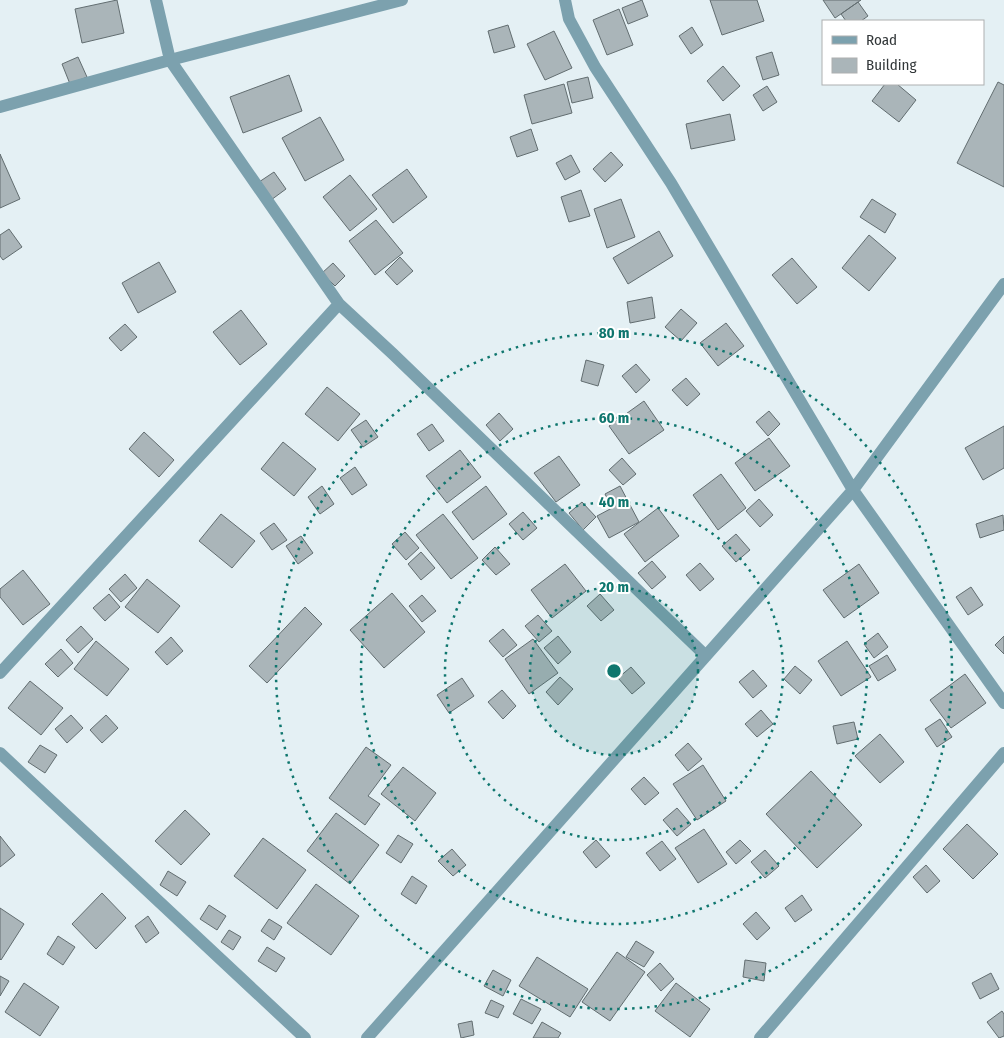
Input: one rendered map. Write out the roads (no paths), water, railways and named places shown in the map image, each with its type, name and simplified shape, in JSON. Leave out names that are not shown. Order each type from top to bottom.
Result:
[{"type":"street","points":[[156,0],[170,60],[339,304],[706,656]]},
{"type":"street","points":[[0,107],[170,60],[402,0]]},
{"type":"street","points":[[565,0],[569,18],[596,67],[671,183],[853,490],[1004,703]]},
{"type":"street","points":[[367,1038],[853,490],[1004,284]]},
{"type":"street","points":[[0,673],[339,304]]},
{"type":"street","points":[[0,753],[305,1038]]},
{"type":"street","points":[[760,1038],[1004,753]]}]
